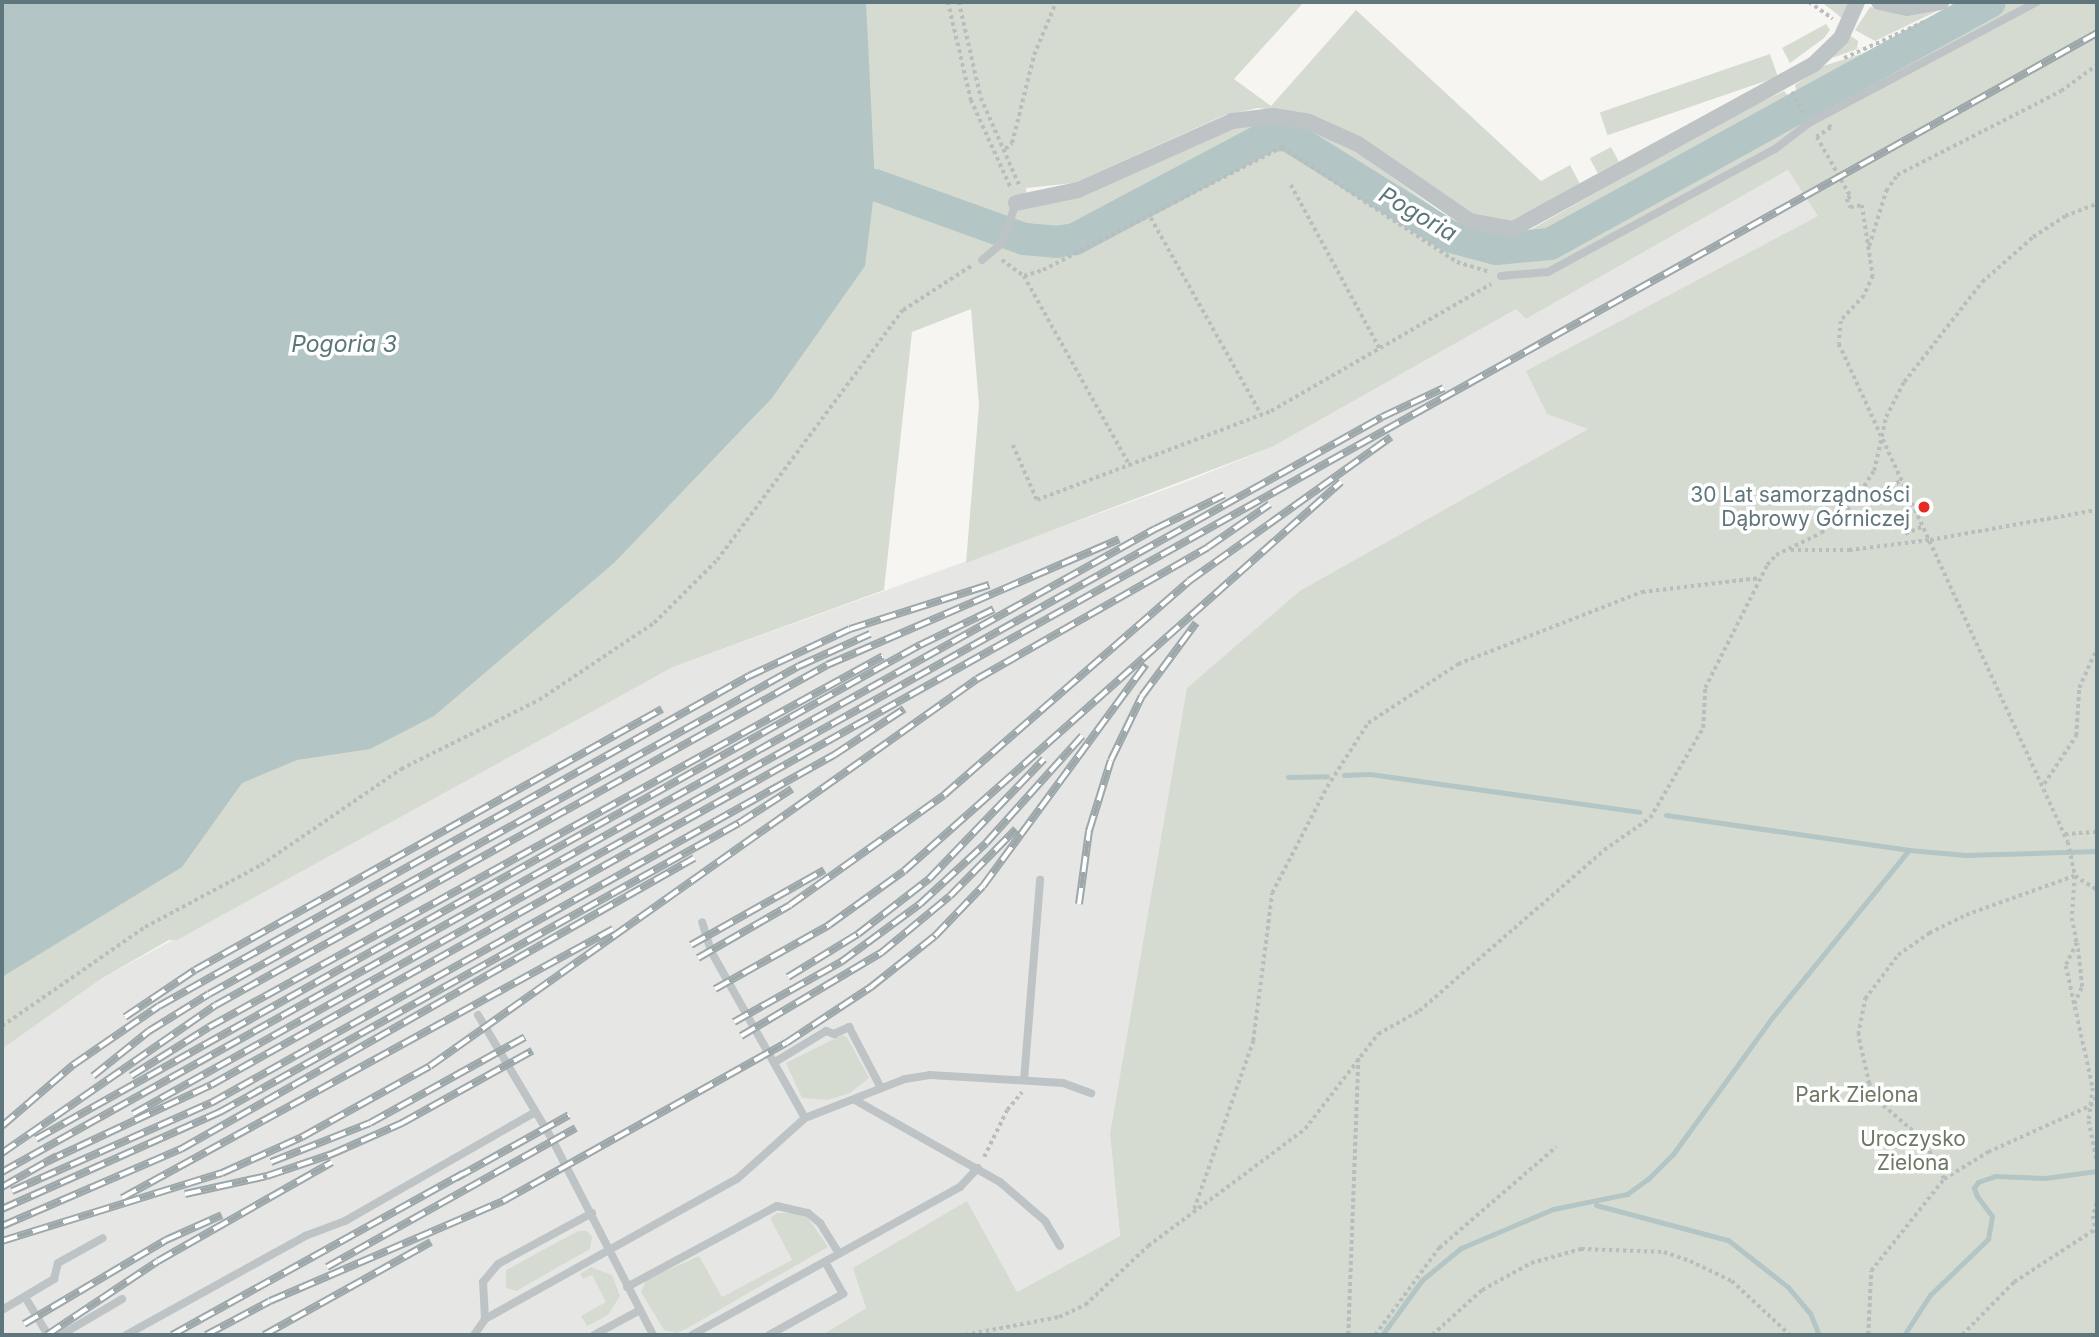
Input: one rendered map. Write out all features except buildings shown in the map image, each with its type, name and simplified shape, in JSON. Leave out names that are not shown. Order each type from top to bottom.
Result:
[{"type":"street","points":[[1013,209],[1078,190],[1232,121],[1273,116],[1309,122],[1357,144],[1470,221],[1513,229],[1814,64],[1841,38],[1857,2]]},
{"type":"street","points":[[1879,2],[1907,8],[1934,9]]},
{"type":"lane","points":[[1502,276],[1548,272],[1775,149],[1807,120],[2037,2]]},
{"type":"lane","points":[[982,260],[1002,243],[1013,209]]},
{"type":"lane","points":[[1024,1080],[1040,880]]},
{"type":"lane","points":[[702,922],[711,951],[805,1118]]},
{"type":"lane","points":[[478,1015],[592,1213],[607,1251],[653,1335]]},
{"type":"lane","points":[[775,1062],[826,1031],[834,1034],[849,1027],[881,1088]]},
{"type":"lane","points":[[474,1335],[485,1319],[737,1179],[805,1118],[881,1088],[930,1074],[1063,1083],[1091,1093]]},
{"type":"lane","points":[[855,1100],[978,1168],[1045,1221],[1060,1246]]},
{"type":"lane","points":[[126,1335],[305,1236],[345,1222],[535,1112]]},
{"type":"lane","points":[[692,1335],[960,1187],[978,1168]]},
{"type":"lane","points":[[627,1287],[776,1206],[808,1213],[820,1223],[838,1254]]},
{"type":"lane","points":[[485,1319],[483,1282],[498,1264],[592,1213]]},
{"type":"lane","points":[[2,1310],[54,1279],[58,1263],[103,1238]]},
{"type":"lane","points":[[769,1335],[843,1294],[825,1262]]},
{"type":"lane","points":[[25,1297],[48,1335]]},
{"type":"lane","points":[[61,1335],[122,1299]]},
{"type":"lane","points":[[594,1335],[640,1310]]},
{"type":"path","points":[[948,2],[971,100],[1013,209]]},
{"type":"path","points":[[959,2],[981,98],[1019,181],[1013,209]]},
{"type":"path","points":[[1005,149],[1012,143],[1034,55],[1056,2]]},
{"type":"path","points":[[1809,2],[1836,22]]},
{"type":"path","points":[[1864,41],[1867,48],[1934,9]]},
{"type":"path","points":[[1869,246],[1886,191],[1897,175],[2061,91],[2097,65]]},
{"type":"path","points":[[1794,98],[1813,130],[1827,122],[1830,128],[1817,136],[1852,197],[1847,199],[1850,207],[1862,205],[1872,283],[1841,321],[1837,338],[2044,784],[2068,842],[2075,876],[2072,918],[2082,987],[2074,1004]]},
{"type":"path","points":[[1024,276],[1151,218],[1282,148],[1457,262],[1502,276]]},
{"type":"path","points":[[1291,185],[1380,349]]},
{"type":"path","points":[[965,1335],[1059,1317],[1085,1305],[1193,1210],[1305,1129],[1342,1087],[1358,1057],[1378,1034],[1419,1011],[1507,931],[1650,818],[1703,728],[1705,688],[1760,578],[1776,555],[1821,533],[1853,504],[1874,471],[1886,417],[1904,382],[1995,268],[2065,216],[2097,204]]},
{"type":"path","points":[[1151,218],[1262,415]]},
{"type":"path","points":[[993,253],[1024,276],[1130,466]]},
{"type":"path","points":[[2,1026],[145,928],[271,858],[322,819],[401,769],[546,696],[654,623],[717,560],[907,306],[982,260]]},
{"type":"path","points":[[1013,445],[1037,500],[1262,415],[1502,276]]},
{"type":"path","points":[[1884,489],[1902,480]]},
{"type":"path","points":[[1789,550],[1849,550],[1930,540],[2097,510]]},
{"type":"path","points":[[1905,534],[1924,526]]},
{"type":"path","points":[[1193,1210],[1253,1041],[1272,893],[1327,788],[1368,723],[1458,664],[1642,592],[1760,578]]},
{"type":"path","points":[[2044,784],[2076,736],[2079,688],[2097,648]]},
{"type":"path","points":[[2065,834],[2097,832]]},
{"type":"path","points":[[2075,876],[2097,890]]},
{"type":"path","points":[[1944,1180],[1923,1140],[1881,1104],[1869,1084],[1858,1035],[1865,999],[1898,955],[1929,933],[1966,915],[2075,876]]},
{"type":"path","points":[[2077,943],[2066,966],[2093,1088],[2090,1106],[2097,1163]]},
{"type":"path","points":[[1348,1335],[1358,1057]]},
{"type":"path","points":[[978,1168],[1007,1110],[1022,1093],[1024,1080]]},
{"type":"path","points":[[1868,1335],[1871,1271],[1944,1180],[1988,1152],[2090,1106],[2097,1097]]},
{"type":"path","points":[[1375,1335],[1439,1248],[1556,1147]]},
{"type":"path","points":[[2097,1203],[2097,1236]]},
{"type":"path","points":[[1962,1335],[2014,1282],[2096,1229]]},
{"type":"path","points":[[1432,1335],[1482,1290],[1531,1263],[1581,1249],[1618,1249],[1664,1252],[1732,1281],[1790,1335]]},
{"type":"shaded area","points":[[1788,170],[1819,216],[1527,371],[1589,429],[1301,590],[1110,1134],[1120,1236],[1017,1292],[866,1308],[822,1335],[2,1335],[2,1049],[101,979],[673,667],[1183,483],[1272,447],[1516,308],[1526,319]]},
{"type":"green space","points":[[2,2],[1304,2],[1234,79],[1271,106],[1356,10],[1541,181],[1570,165],[1580,184],[1509,222],[1471,214],[1311,115],[1258,108],[1225,115],[1074,183],[1026,188],[1028,208],[1233,128],[1275,123],[1301,127],[1353,149],[1450,219],[1499,237],[1528,231],[1742,111],[1784,91],[1791,99],[1797,96],[1795,85],[1823,66],[1884,47],[1975,2],[2097,2],[2097,1335],[822,1335],[866,1308],[853,1268],[967,1201],[1017,1292],[1120,1236],[1110,1134],[1187,688],[1301,590],[1588,429],[1547,414],[1526,371],[1818,216],[1788,170],[1526,319],[1516,309],[1272,447],[966,563],[979,405],[971,309],[912,332],[884,590],[673,667],[177,940],[169,940],[101,979],[2,1049]]},
{"type":"green space","points":[[1821,2],[1848,2],[1843,19],[1832,10]]},
{"type":"green space","points":[[1870,7],[1909,16],[1939,10],[1875,41],[1855,30]]},
{"type":"green space","points":[[1826,24],[1830,30],[1824,38],[1790,63],[1782,48]]},
{"type":"green space","points":[[1851,36],[1858,41],[1857,49],[1832,58]]},
{"type":"green space","points":[[1770,54],[1778,77],[1608,135],[1600,113]]},
{"type":"green space","points":[[1611,147],[1619,162],[1598,173],[1590,158]]},
{"type":"green space","points":[[842,1035],[847,1037],[869,1078],[850,1093],[828,1100],[802,1098],[786,1063]]},
{"type":"green space","points":[[777,1213],[797,1213],[808,1218],[828,1247],[686,1329],[676,1333],[664,1330],[641,1292],[646,1280],[699,1256],[722,1297],[792,1260],[770,1218]]},
{"type":"green space","points":[[578,1231],[587,1231],[592,1237],[590,1249],[516,1291],[506,1288],[506,1270]]},
{"type":"green space","points":[[591,1267],[612,1275],[620,1296],[608,1315],[587,1326],[581,1316],[606,1302],[592,1275],[583,1279],[580,1274]]},
{"type":"water","name":"Pogoria 3","points":[[2,2],[866,2],[875,185],[865,266],[772,398],[614,563],[434,716],[370,749],[297,760],[242,783],[182,867],[2,977]]},
{"type":"waterway","name":"Pogoria","points":[[875,185],[1024,239],[1056,242],[1075,239],[1269,136],[1287,135],[1451,237],[1496,249],[1550,244],[1990,2]]},
{"type":"waterway","points":[[1344,775],[1370,774],[1639,812]]},
{"type":"waterway","points":[[1288,777],[1327,776]]},
{"type":"waterway","points":[[1666,815],[1909,850]]},
{"type":"waterway","points":[[1382,1335],[1422,1280],[1461,1248],[1553,1209],[1627,1194],[1648,1179],[1673,1154],[1771,1019],[1909,850],[1966,855],[2097,851]]},
{"type":"waterway","points":[[1904,1335],[1930,1295],[1988,1239],[1992,1216],[1977,1196],[1974,1188],[1978,1182],[1995,1176],[2045,1178],[2097,1171]]},
{"type":"waterway","points":[[1596,1205],[1728,1240],[1788,1287],[1810,1313],[1819,1335]]},
{"type":"railway","points":[[48,1161],[211,1085],[2097,33]]},
{"type":"railway","points":[[133,1114],[1382,417],[1444,388]]},
{"type":"railway","points":[[698,958],[790,905],[944,795],[1189,581],[1391,437]]},
{"type":"railway","points":[[715,989],[829,925],[904,871],[1341,482]]},
{"type":"railway","points":[[2,1172],[1155,529],[1224,495]]},
{"type":"railway","points":[[2,1241],[222,1173],[302,1137],[430,1066],[977,679],[1208,547],[1270,504]]},
{"type":"railway","points":[[2,1153],[216,1005],[827,665],[1119,539]]},
{"type":"railway","points":[[2,1126],[73,1065],[159,1006],[749,676],[850,629],[989,585]]},
{"type":"railway","points":[[36,1139],[920,645],[994,609]]},
{"type":"railway","points":[[1079,904],[1089,831],[1111,760],[1142,696],[1196,623]]},
{"type":"railway","points":[[93,1076],[149,1031],[209,994],[799,666],[870,634]]},
{"type":"railway","points":[[131,1076],[209,1027],[883,656]]},
{"type":"railway","points":[[206,1335],[270,1301],[503,1201],[786,1043],[871,987],[935,936],[983,886],[1146,664]]},
{"type":"railway","points":[[125,1017],[195,970],[662,709]]},
{"type":"railway","points":[[12,1191],[211,1103],[834,755],[904,709]]},
{"type":"railway","points":[[734,1022],[841,962],[920,904],[986,843],[1082,736]]},
{"type":"railway","points":[[788,977],[858,934],[929,879],[1044,759]]},
{"type":"railway","points":[[2,1209],[220,1112],[739,823],[792,789]]},
{"type":"railway","points":[[741,1036],[881,953],[950,896],[1016,829]]},
{"type":"railway","points":[[2,1226],[181,1149],[694,858]]},
{"type":"railway","points":[[691,945],[824,870]]},
{"type":"railway","points":[[122,1198],[613,929]]},
{"type":"railway","points":[[271,1162],[370,1123],[525,1037]]},
{"type":"railway","points":[[185,1194],[267,1176],[332,1154],[402,1123],[532,1051]]},
{"type":"railway","points":[[456,1178],[569,1115]]},
{"type":"railway","points":[[327,1267],[576,1128]]},
{"type":"railway","points":[[2,1187],[57,1156]]},
{"type":"railway","points":[[47,1335],[158,1261],[332,1162]]},
{"type":"railway","points":[[172,1335],[463,1174]]},
{"type":"railway","points":[[24,1324],[166,1240],[222,1215]]},
{"type":"railway","points":[[264,1335],[431,1242]]},
{"type":"place","name":"30 Lat samorządności Dąbrowy Górniczej","points":[[1924,507]]},
{"type":"park label","name":"Park Zielona","points":[[1857,1095]]},
{"type":"park label","name":"Uroczysko Zielona","points":[[1913,1151]]}]
